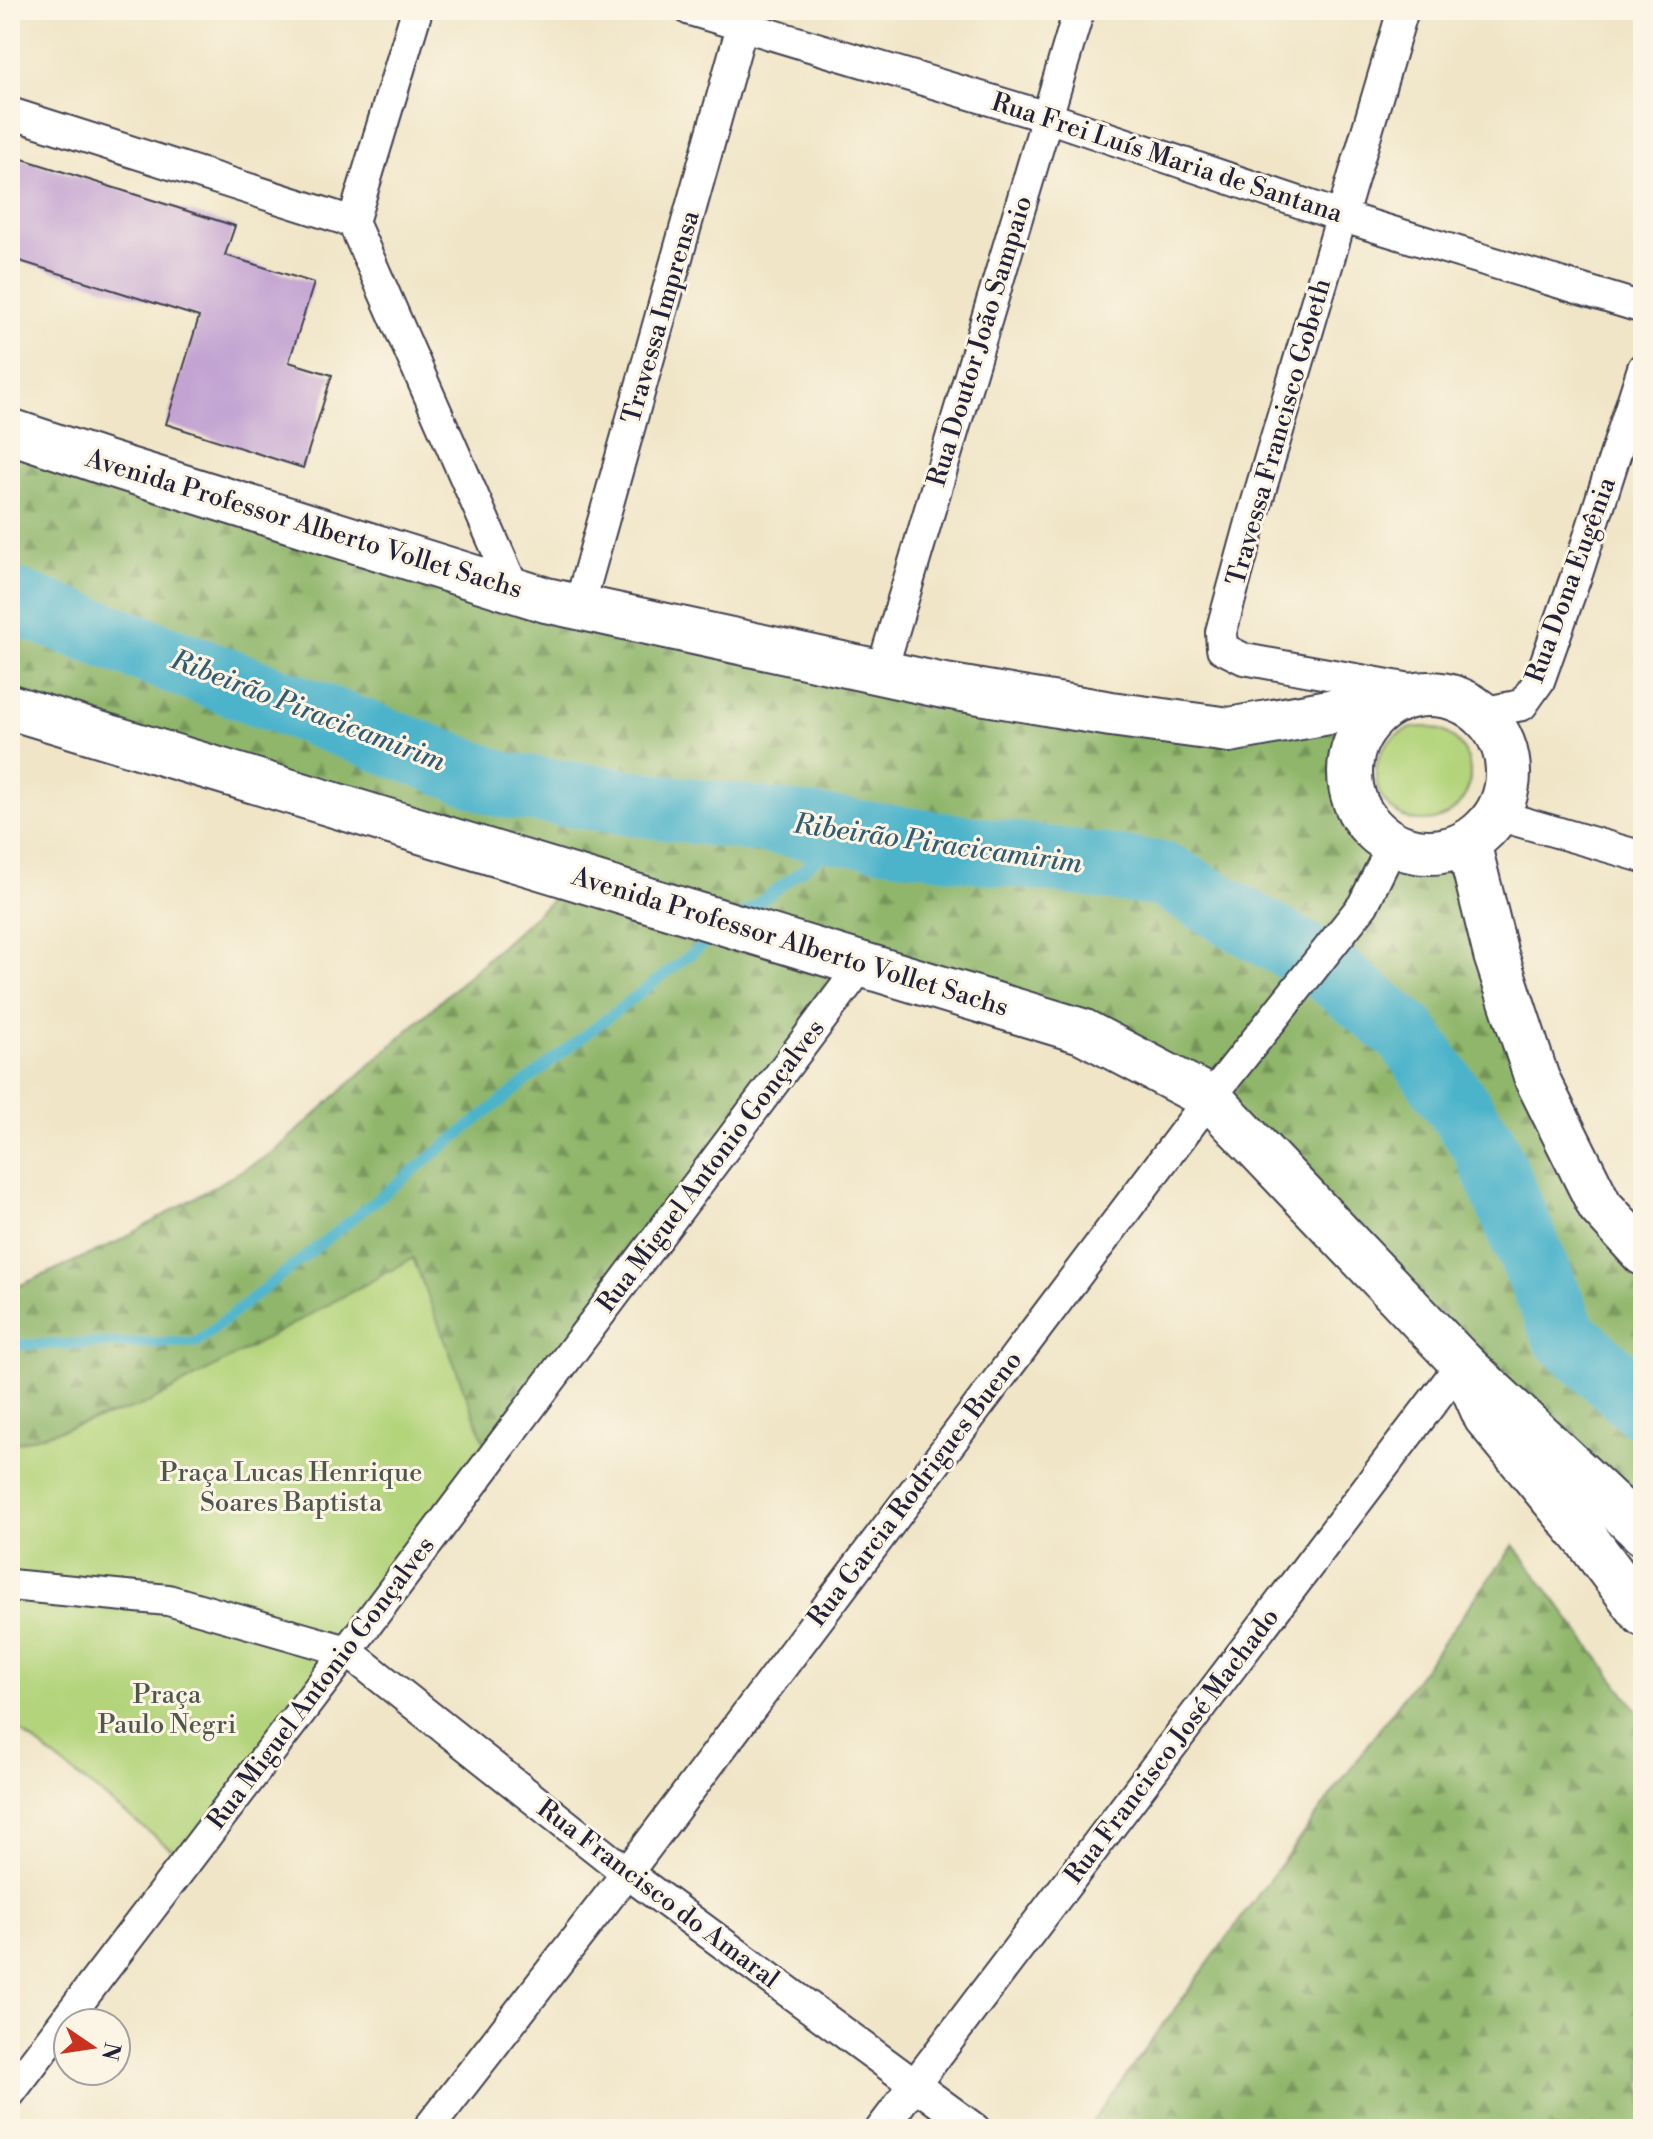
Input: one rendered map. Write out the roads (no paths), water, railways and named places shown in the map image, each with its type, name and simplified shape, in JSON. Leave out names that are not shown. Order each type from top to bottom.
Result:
[{"type":"main road","name":"Avenida Professor Alberto Vollet Sachs","points":[[10,431],[515,591],[939,685],[1229,730],[1417,696]]},
{"type":"main road","points":[[1417,696],[1459,700],[1481,713],[1496,730],[1505,750],[1509,772],[1505,794],[1482,829],[1443,851],[1418,852],[1393,844],[1372,828],[1358,807],[1351,782],[1352,756],[1362,732],[1379,712],[1417,696]]},
{"type":"main road","name":"Avenida Professor Alberto Vollet Sachs","points":[[10,707],[1082,1031],[1210,1098],[1462,1363],[1643,1533]]},
{"type":"main road","points":[[1482,829],[1496,955],[1537,1079],[1600,1206],[1643,1253]]},
{"type":"main road","points":[[1462,1363],[1486,1417],[1643,1614]]},
{"type":"street","points":[[417,10],[353,222],[515,591]]},
{"type":"street","name":"Rua Frei Luís Maria de Santana","points":[[690,10],[1047,117],[1343,217],[1643,308]]},
{"type":"street","name":"Rua Doutor João Sampaio","points":[[881,673],[1079,10]]},
{"type":"street","name":"Travessa Francisco Gobeth","points":[[1403,10],[1221,632],[1222,648],[1244,659],[1417,696]]},
{"type":"street","name":"Travessa Imprensa","points":[[579,607],[742,26]]},
{"type":"street","points":[[10,113],[353,222]]},
{"type":"street","name":"Rua Dona Eugênia","points":[[1481,713],[1522,705],[1539,681],[1643,368]]},
{"type":"street","points":[[1482,829],[1643,857]]},
{"type":"street","name":"Rua Garcia Rodrigues Bueno","points":[[428,2129],[627,1873],[1210,1098],[1363,905],[1393,844]]},
{"type":"street","name":"Rua Miguel Antonio Gonçalves","points":[[10,2093],[347,1651],[862,965]]},
{"type":"street","name":"Rua Francisco José Machado","points":[[881,2129],[1462,1363]]},
{"type":"street","points":[[10,1585],[168,1600],[347,1651]]},
{"type":"street","name":"Rua Francisco do Amaral","points":[[347,1651],[627,1873],[975,2129]]},
{"type":"waterway","name":"Ribeirão Piracicamirim","points":[[10,599],[503,785],[1164,875],[1320,964],[1407,1034],[1483,1142],[1565,1335],[1643,1406]]},
{"type":"waterway","points":[[740,917],[851,833]]},
{"type":"waterway","points":[[10,1345],[197,1342],[720,932]]},
{"type":"park label","name":"Praça Lucas Henrique Soares Baptista","points":[[291,1488]]},
{"type":"park label","name":"Praça Paulo Negri","points":[[167,1710]]}]
